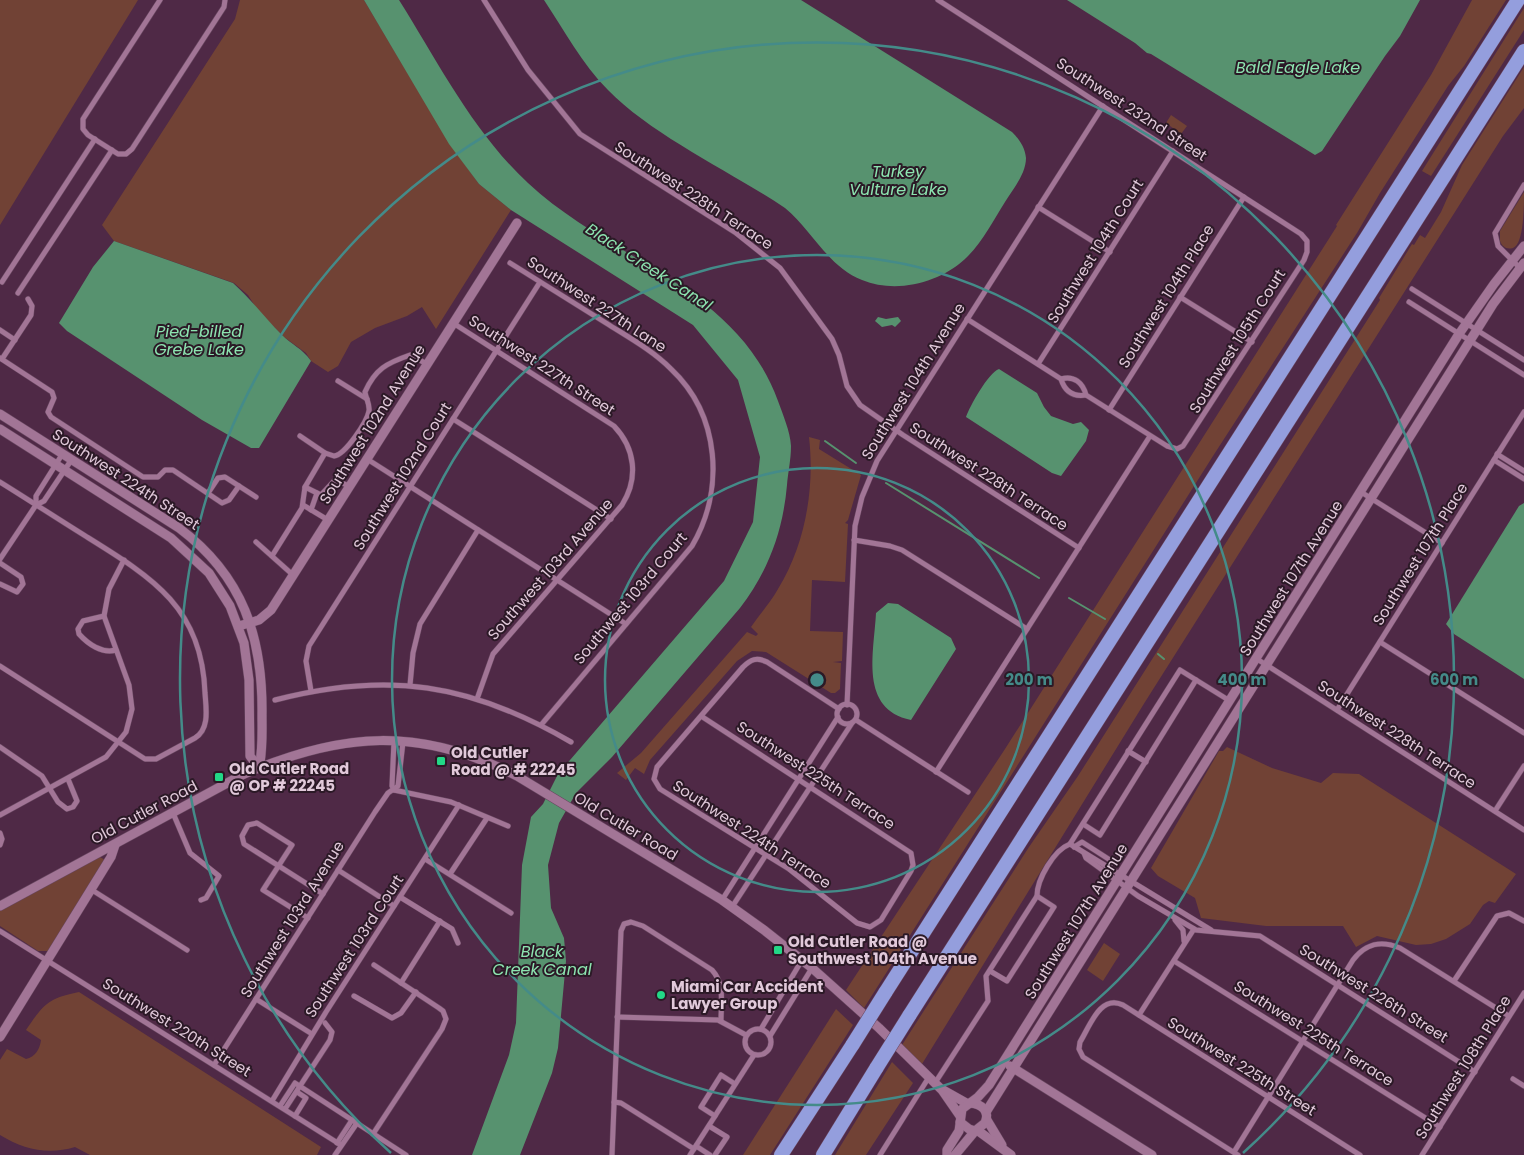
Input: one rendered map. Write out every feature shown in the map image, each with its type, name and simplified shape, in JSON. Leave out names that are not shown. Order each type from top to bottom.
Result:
[{"type":"highway","points":[[781,1155],[1518,0]]},
{"type":"highway","points":[[823,1155],[909,1016],[1524,51]]},
{"type":"street","points":[[160,0],[83,119],[83,129],[95,140],[118,154],[126,154],[132,150],[224,7],[225,0]]},
{"type":"street","name":"Southwest 228th Terrace","points":[[484,0],[521,61],[580,134],[736,233],[780,268],[832,339],[851,394],[866,411],[1079,548]]},
{"type":"street","name":"Southwest 232nd Street","points":[[938,0],[1301,234],[1308,243]]},
{"type":"street","name":"Southwest 104th Avenue","points":[[847,704],[854,540],[858,510],[869,478],[896,431],[1104,106]]},
{"type":"street","points":[[2,282],[95,140]]},
{"type":"street","points":[[18,293],[112,150]]},
{"type":"street","name":"Southwest 104th Court","points":[[1038,364],[1173,151]]},
{"type":"street","points":[[1522,265],[1512,260],[1498,246],[1495,233],[1524,185]]},
{"type":"street","name":"Southwest 104th Place","points":[[1109,410],[1244,197]]},
{"type":"street","points":[[1038,207],[1110,252]]},
{"type":"street","name":"Southwest 102nd Avenue","points":[[238,626],[251,622],[269,612],[517,223]]},
{"type":"street","name":"Southwest 105th Court","points":[[1150,436],[1170,448],[1180,448],[1190,439],[1305,258],[1308,243]]},
{"type":"street","name":"Southwest 107th Avenue","points":[[986,1116],[1230,701],[1466,323],[1524,246]]},
{"type":"street","name":"Southwest 227th Lane","points":[[510,262],[649,351],[670,368]]},
{"type":"street","name":"Southwest 107th Avenue","points":[[969,1103],[983,1092],[1124,882],[1267,665],[1477,330],[1522,265]]},
{"type":"street","name":"Southwest 102nd Court","points":[[312,690],[306,661],[309,646],[540,282]]},
{"type":"street","points":[[1412,289],[1524,360]]},
{"type":"street","points":[[1180,297],[1252,342]]},
{"type":"street","points":[[28,299],[32,306],[31,315],[1,358],[52,392],[54,398],[48,412],[51,418],[144,477],[158,477],[164,470],[172,470],[222,502],[229,500],[239,486]]},
{"type":"street","points":[[1409,302],[1524,375]]},
{"type":"street","points":[[967,319],[1061,379],[1064,387],[1070,393],[1077,396],[1086,394]]},
{"type":"street","name":"Southwest 227th Street","points":[[453,323],[616,428]]},
{"type":"street","points":[[0,330],[15,340]]},
{"type":"street","points":[[300,436],[325,453],[337,456],[346,450],[368,414],[366,389],[380,368],[408,356],[415,356],[427,364]]},
{"type":"street","name":"Southwest 103rd Court","points":[[541,724],[692,546],[705,521],[712,496],[714,461],[707,427],[692,394],[670,368]]},
{"type":"street","points":[[936,772],[1150,436],[1086,394],[1079,382],[1070,378],[1061,379]]},
{"type":"street","points":[[338,381],[367,399]]},
{"type":"street","name":"Southwest 107th Place","points":[[1337,710],[1524,412]]},
{"type":"street","name":"Southwest 224th Street","points":[[0,414],[174,524],[204,549],[236,590],[251,622],[262,676],[263,752],[259,768]]},
{"type":"street","points":[[453,419],[611,519]]},
{"type":"street","name":"Southwest 103rd Avenue","points":[[477,698],[491,657],[611,519],[626,497],[633,476],[630,452],[625,439],[616,428]]},
{"type":"street","name":"Southwest 224th Street","points":[[0,429],[186,549],[216,584],[238,626],[248,667],[250,756],[259,768]]},
{"type":"street","points":[[36,505],[36,496],[63,453]]},
{"type":"street","points":[[272,556],[303,505],[305,487],[325,453]]},
{"type":"street","points":[[1497,454],[1524,471]]},
{"type":"street","points":[[0,559],[36,505],[44,501],[72,459]]},
{"type":"street","points":[[366,459],[626,624]]},
{"type":"street","points":[[1494,460],[1524,479]]},
{"type":"street","points":[[208,493],[218,478],[225,477],[256,497]]},
{"type":"street","points":[[305,487],[317,494],[325,493],[335,480],[349,486]]},
{"type":"street","points":[[0,482],[124,560],[147,576],[171,598],[190,626],[200,654],[205,682],[205,723],[200,734],[151,760],[142,758],[0,666]]},
{"type":"street","points":[[1360,492],[1442,543]]},
{"type":"street","points":[[311,510],[317,494]]},
{"type":"street","points":[[303,505],[328,520]]},
{"type":"street","points":[[410,685],[412,653],[420,624],[478,530]]},
{"type":"street","points":[[854,540],[902,550],[1027,629]]},
{"type":"street","points":[[256,542],[293,575]]},
{"type":"street","points":[[0,815],[51,789],[106,757],[119,744],[128,727],[132,700],[130,685],[104,616],[109,589],[124,560]]},
{"type":"street","points":[[0,563],[21,577],[23,584],[18,592],[0,584]]},
{"type":"street","points":[[104,616],[83,621],[78,629],[79,634],[98,648],[107,651],[116,650]]},
{"type":"street","points":[[1380,642],[1524,733]]},
{"type":"street","points":[[701,716],[743,667],[753,659],[767,662],[839,709]]},
{"type":"street","name":"Southwest 228th Terrace","points":[[1257,659],[1524,830]]},
{"type":"street","points":[[1072,846],[1083,824],[1180,670],[1230,701]]},
{"type":"street","points":[[1083,824],[1100,835],[1196,680]]},
{"type":"street","points":[[275,700],[312,690],[365,684],[410,685],[477,698],[541,724],[571,742]]},
{"type":"street","points":[[732,908],[854,722],[856,710],[847,704],[839,709]]},
{"type":"street","points":[[722,900],[838,718],[839,709]]},
{"type":"street","name":"Southwest 224th Terrace","points":[[701,716],[657,767],[654,777],[660,789],[766,855],[818,891],[857,923],[866,926]]},
{"type":"street","name":"Southwest 225th Terrace","points":[[701,716],[912,852],[911,871],[881,920],[873,926],[866,926]]},
{"type":"street","points":[[838,718],[844,724],[854,722],[968,792]]},
{"type":"street","name":"Old Cutler Road","points":[[0,906],[259,768],[296,753],[326,745],[365,741],[398,741],[437,746],[502,768],[722,900],[812,968],[942,1090],[960,1119]]},
{"type":"street","name":"Southwest 103rd Avenue","points":[[214,1065],[388,793],[398,786],[398,741]]},
{"type":"street","points":[[0,747],[36,771],[51,789],[60,805],[65,808],[71,808],[76,803],[76,796],[68,779]]},
{"type":"street","points":[[1128,751],[1146,762]]},
{"type":"street","points":[[1495,811],[1524,766]]},
{"type":"street","points":[[394,790],[459,805],[508,826]]},
{"type":"street","name":"Southwest 103rd Court","points":[[272,1101],[312,1034],[459,805]]},
{"type":"street","points":[[173,813],[190,853],[219,876],[206,898],[202,900]]},
{"type":"street","points":[[450,874],[487,818]]},
{"type":"street","points":[[308,918],[263,890],[278,866],[292,845],[257,822],[248,825],[242,836],[242,842],[278,866],[323,894]]},
{"type":"street","points":[[0,833],[2,839],[0,845]]},
{"type":"street","points":[[880,1155],[988,1001],[985,980],[1037,896],[1040,881],[1060,850],[1082,842],[1110,860],[1110,867]]},
{"type":"street","points":[[0,1037],[92,890],[111,857],[115,845]]},
{"type":"street","points":[[1072,846],[1084,853],[1090,854],[1110,867],[1124,882],[1214,931]]},
{"type":"street","points":[[1084,853],[1086,858],[1192,928],[1214,931]]},
{"type":"street","points":[[425,859],[511,913]]},
{"type":"street","points":[[338,870],[394,906]]},
{"type":"street","points":[[92,890],[187,950]]},
{"type":"street","points":[[990,971],[1006,981],[1054,906],[1037,896]]},
{"type":"street","points":[[400,897],[452,930],[458,943]]},
{"type":"street","points":[[1454,981],[1494,918],[1505,913],[1514,915],[1524,921]]},
{"type":"street","points":[[1170,914],[1183,930],[1185,937],[1183,946]]},
{"type":"street","points":[[1139,1015],[1174,961],[1192,928],[1187,916]]},
{"type":"street","points":[[401,983],[440,922]]},
{"type":"street","points":[[612,1155],[621,931],[624,924],[631,922],[643,926],[708,966],[716,975],[721,986],[721,1021]]},
{"type":"street","name":"Southwest 220th Street","points":[[0,931],[339,1144]]},
{"type":"street","name":"Southwest 226th Street","points":[[1214,931],[1260,936],[1475,1072]]},
{"type":"street","points":[[1236,1154],[1268,1096],[1357,956],[1369,946],[1382,943],[1403,949],[1509,1016]]},
{"type":"street","points":[[761,1029],[802,959]]},
{"type":"street","name":"Southwest 225th Terrace","points":[[1174,961],[1440,1127]]},
{"type":"street","points":[[373,1134],[442,1029],[446,1019],[443,1011],[374,965]]},
{"type":"street","points":[[770,1036],[761,1029],[753,1029],[746,1035],[745,1046],[754,1055],[763,1055],[770,1049],[770,1036],[812,968]]},
{"type":"street","points":[[354,996],[392,1018],[401,1013],[416,992]]},
{"type":"street","points":[[782,992],[793,998]]},
{"type":"street","name":"Southwest 108th Place","points":[[1422,1155],[1524,993]]},
{"type":"street","points":[[256,999],[312,1034]]},
{"type":"street","name":"Southwest 225th Street","points":[[1236,1154],[1085,1059],[1079,1049],[1080,1042],[1102,1006],[1110,1001],[1121,1004],[1360,1155]]},
{"type":"street","points":[[617,1017],[721,1021],[746,1035]]},
{"type":"street","points":[[283,1108],[332,1036],[331,1029],[325,1023]]},
{"type":"street","points":[[690,1155],[754,1055]]},
{"type":"street","points":[[1004,1061],[1152,1155]]},
{"type":"street","points":[[715,1116],[702,1107],[721,1075],[735,1084]]},
{"type":"street","points":[[1513,1079],[1524,1086]]},
{"type":"street","points":[[298,1085],[406,1155]]},
{"type":"street","points":[[283,1108],[296,1092],[298,1085]]},
{"type":"street","name":"Old Cutler Road","points":[[942,1090],[969,1103]]},
{"type":"street","points":[[295,1116],[306,1098],[296,1092]]},
{"type":"street","points":[[614,1102],[621,1103],[695,1148],[710,1155]]},
{"type":"street","points":[[947,1155],[947,1150],[959,1131],[962,1109],[969,1103],[981,1106],[1003,1147]]},
{"type":"street","points":[[955,1155],[986,1116]]},
{"type":"street","points":[[960,1119],[969,1129],[976,1130],[1003,1147],[1011,1155]]},
{"type":"street","points":[[335,1155],[339,1144],[355,1122]]},
{"type":"street","points":[[709,1126],[727,1137],[715,1155]]},
{"type":"shaded area","points":[[0,0],[138,0],[0,225]]},
{"type":"shaded area","points":[[240,0],[364,0],[450,144],[479,184],[511,210],[436,329],[422,307],[407,316],[375,328],[351,342],[338,366],[328,372],[311,361],[306,353],[284,337],[258,311],[248,295],[234,283],[114,241],[102,225],[235,19]]},
{"type":"shaded area","points":[[1472,0],[1506,0],[1464,66],[1448,86],[1357,233],[1213,456],[864,1008],[846,990],[1005,749],[1337,226],[1431,75]]},
{"type":"shaded area","points":[[1524,8],[1524,30],[1431,176],[1422,171]]},
{"type":"shaded area","points":[[1524,67],[1524,108],[1503,136],[1145,702],[922,1064],[902,1045],[1029,847],[1078,776],[1380,300],[1379,298],[1412,244],[1414,245],[1420,235],[1425,238],[1441,212],[1462,165]]},
{"type":"shaded area","points":[[1171,115],[1187,126],[1181,134],[1166,123]]},
{"type":"shaded area","points":[[1524,192],[1523,224],[1519,240],[1513,248],[1506,248],[1500,241],[1500,231]]},
{"type":"shaded area","points":[[809,437],[820,440],[819,449],[861,475],[848,520],[845,523],[848,524],[845,582],[812,580],[810,631],[843,632],[842,661],[833,662],[841,663],[840,689],[835,693],[831,693],[766,652],[752,651],[737,661],[650,760],[644,774],[635,768],[626,780],[617,773],[641,753],[747,632],[756,636],[758,634],[751,627],[778,589],[787,572],[795,554],[806,516],[810,476]]},
{"type":"shaded area","points":[[1227,747],[1272,768],[1321,783],[1333,773],[1359,774],[1516,874],[1495,903],[1489,901],[1483,905],[1470,924],[1446,939],[1431,944],[1416,945],[1377,936],[1356,947],[1343,926],[1266,926],[1201,918],[1195,898],[1158,876],[1151,868],[1219,751],[1223,751]]},
{"type":"shaded area","points":[[100,857],[105,860],[48,951],[38,951],[0,926],[0,910]]},
{"type":"shaded area","points":[[1104,943],[1120,954],[1103,981],[1087,970]]},
{"type":"shaded area","points":[[79,992],[321,1147],[317,1155],[90,1155],[75,1147],[56,1151],[37,1150],[18,1144],[0,1135],[0,1060],[7,1049],[26,1059],[34,1054],[40,1046],[41,1040],[26,1030],[32,1021],[53,1000]]},
{"type":"shaded area","points":[[836,1009],[853,1025],[770,1155],[743,1155]]},
{"type":"shaded area","points":[[892,1062],[913,1083],[866,1155],[835,1155]]},
{"type":"water","name":"Black Creek Canal","points":[[364,0],[399,0],[442,72],[473,119],[508,163],[528,183],[560,210],[668,278],[702,302],[733,330],[759,362],[778,401],[786,423],[791,446],[782,519],[778,535],[759,580],[740,608],[612,757],[576,793],[559,823],[548,865],[551,908],[564,938],[566,961],[558,1048],[552,1073],[520,1155],[472,1155],[509,1055],[516,1023],[522,865],[531,817],[543,804],[558,774],[724,581],[753,522],[760,457],[738,380],[693,325],[511,210],[479,184],[449,144]]},
{"type":"water","name":"Turkey Vulture Lake","points":[[544,0],[801,0],[1012,132],[1024,150],[1026,158],[1024,170],[982,239],[971,253],[955,267],[930,280],[903,286],[875,284],[862,280],[839,266],[785,208],[669,138],[626,107],[590,69]]},
{"type":"water","name":"Bald Eagle Lake","points":[[1067,0],[1420,0],[1400,36],[1322,151],[1315,155],[1147,53],[1135,43]]},
{"type":"water","name":"Pied-billed Grebe Lake","points":[[114,241],[233,283],[282,335],[311,361],[259,448],[251,448],[202,420],[67,331],[59,323],[93,267]]},
{"type":"water","points":[[878,317],[886,319],[898,317],[901,321],[895,327],[892,325],[882,327],[875,321]]},
{"type":"water","points":[[999,369],[1037,393],[1051,416],[1073,424],[1081,422],[1089,430],[1086,441],[1061,476],[1052,473],[966,417],[985,383]]},
{"type":"water","points":[[1524,503],[1524,679],[1454,634],[1446,624],[1519,506]]},
{"type":"water","points":[[888,603],[898,604],[951,638],[956,649],[911,720],[894,714],[883,704],[873,677],[872,662],[876,613]]},
{"type":"waterway","points":[[825,441],[856,463]]},
{"type":"waterway","points":[[886,483],[1039,578]]},
{"type":"waterway","points":[[1069,598],[1105,619]]},
{"type":"waterway","points":[[1158,654],[1164,659]]},
{"type":"place","name":"Old Cutler Road @ # 22245","points":[[441,761]]},
{"type":"place","name":"Old Cutler Road @ OP # 22245","points":[[219,777]]},
{"type":"place","name":"Old Cutler Road @ Southwest 104th Avenue","points":[[778,950]]},
{"type":"place","name":"Miami Car Accident Lawyer Group","points":[[661,995]]}]
